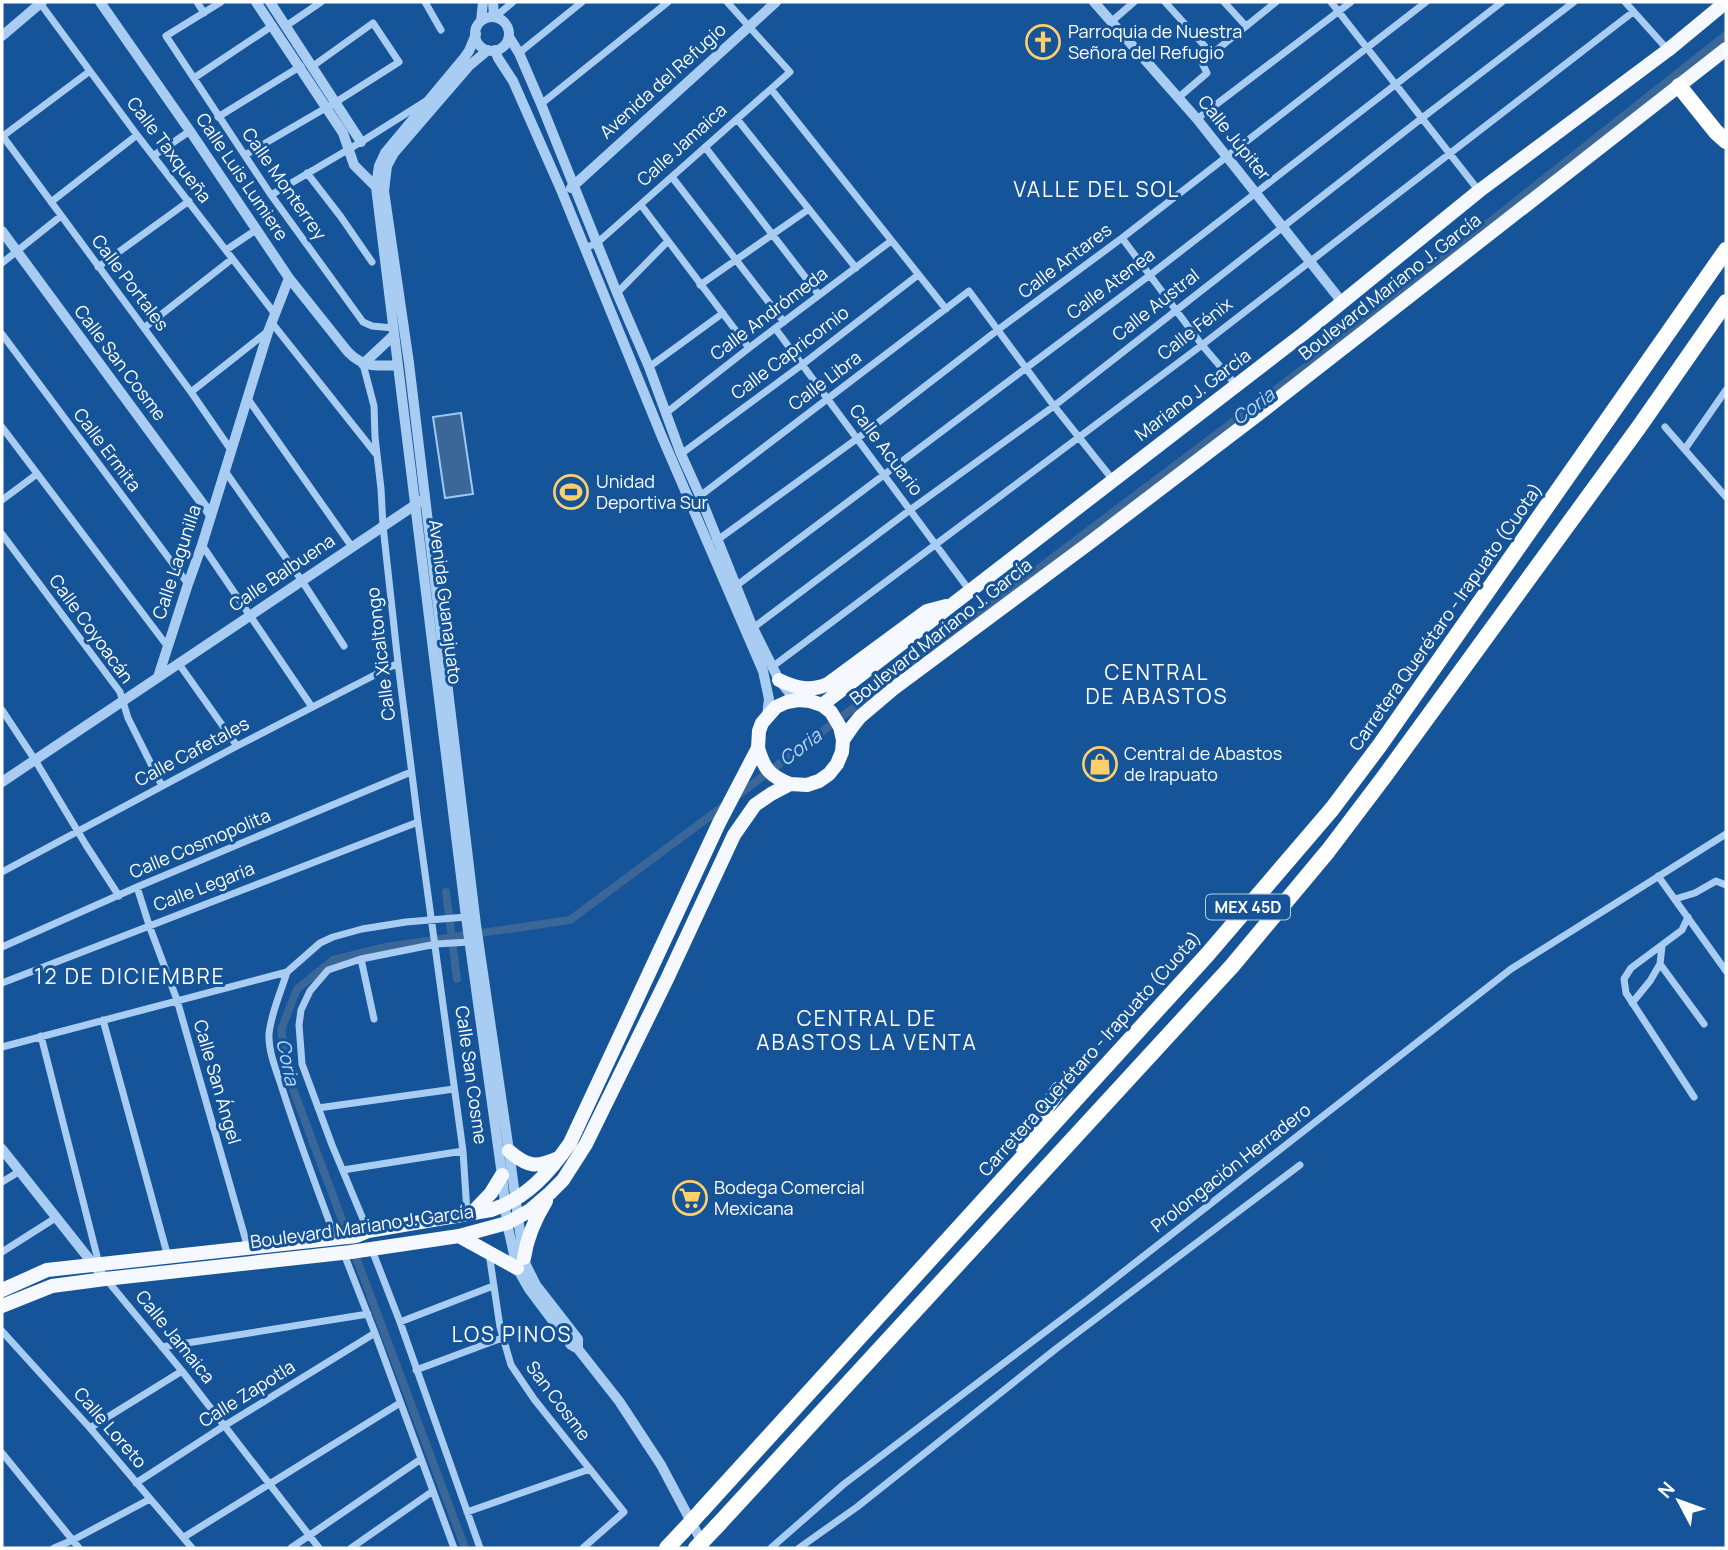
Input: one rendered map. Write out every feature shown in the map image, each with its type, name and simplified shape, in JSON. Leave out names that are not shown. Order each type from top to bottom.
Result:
[{"type":"highway","points":[[1679,86],[1726,141]]},
{"type":"highway","name":"Carretera Querétaro - Irapuato (Cuota)","points":[[667,1548],[1207,955],[1332,809],[1380,745],[1726,250]]},
{"type":"highway","name":"MEX 45D","points":[[696,1548],[1231,966],[1328,851],[1630,439],[1726,302]]},
{"type":"highway","points":[[968,1217],[1059,1089]]},
{"type":"main road","name":"Mariano J. García","points":[[826,709],[862,673],[1237,386],[1479,191],[1668,50],[1726,2]]},
{"type":"main road","name":"Boulevard Mariano J. García","points":[[2,1306],[52,1286],[357,1251],[458,1236],[512,1220],[528,1211],[550,1193],[571,1168],[586,1144],[662,991],[734,835],[755,805],[784,782],[807,785],[829,774],[842,752],[842,733],[892,689],[1092,541],[1726,49]]},
{"type":"main road","points":[[775,673],[794,687],[817,688],[828,684],[927,611],[957,602]]},
{"type":"main road","points":[[784,782],[768,772],[760,755],[759,731],[767,716],[776,708],[787,702],[810,701],[826,709],[842,733]]},
{"type":"main road","name":"Boulevard Mariano J. García","points":[[2,1290],[47,1270],[351,1236],[510,1203],[541,1179],[570,1143],[719,823],[740,782],[760,755]]},
{"type":"main road","points":[[509,1151],[527,1163],[536,1165],[560,1158]]},
{"type":"main road","points":[[470,1213],[491,1193],[502,1175]]},
{"type":"main road","points":[[458,1236],[489,1252],[520,1263],[536,1219],[550,1193]]},
{"type":"street","points":[[2,36],[41,2]]},
{"type":"street","name":"Calle Taxqueña","points":[[41,2],[137,135],[233,259],[272,323],[377,454]]},
{"type":"street","name":"Calle Luis Lumiere","points":[[100,2],[289,278],[348,352],[363,364]]},
{"type":"street","points":[[197,2],[204,13],[221,2]]},
{"type":"street","points":[[286,26],[321,2]]},
{"type":"street","points":[[425,2],[441,30]]},
{"type":"street","points":[[481,22],[482,2]]},
{"type":"street","points":[[493,2],[495,17]]},
{"type":"street","points":[[495,17],[513,2]]},
{"type":"street","points":[[519,53],[582,2]]},
{"type":"street","points":[[541,104],[668,2]]},
{"type":"street","points":[[727,2],[750,26]]},
{"type":"street","name":"Avenida del Refugio","points":[[562,192],[574,186],[776,2]]},
{"type":"street","name":"Calle Júpiter","points":[[1094,2],[1197,119],[1342,302]]},
{"type":"street","points":[[1112,21],[1134,2]]},
{"type":"street","points":[[1165,2],[1211,53]]},
{"type":"street","points":[[1224,2],[1245,25]]},
{"type":"street","points":[[1178,98],[1207,73],[1202,63],[1211,53],[1276,2]]},
{"type":"street","points":[[1331,2],[1479,191]]},
{"type":"street","points":[[1197,119],[1350,2]]},
{"type":"street","name":"Calle Antares","points":[[713,542],[858,438],[1122,238],[1426,2]]},
{"type":"street","name":"Calle Atenea","points":[[736,586],[1150,275],[1502,2]]},
{"type":"street","name":"Calle Austral","points":[[753,628],[1054,406],[1574,2]]},
{"type":"street","points":[[1625,2],[1668,50]]},
{"type":"street","points":[[265,5],[286,26],[331,105],[354,165],[376,187]]},
{"type":"street","points":[[265,5],[272,26],[307,64]]},
{"type":"street","name":"Calle Fénix","points":[[775,673],[936,544],[1202,345],[1633,12]]},
{"type":"street","name":"Calle Monterrey","points":[[204,13],[166,36],[271,195],[363,322],[394,332]]},
{"type":"street","points":[[491,50],[504,46],[509,37],[506,24],[495,17],[488,17],[477,27],[479,44],[491,50],[513,80],[662,436],[736,586],[775,673],[798,700]]},
{"type":"street","points":[[218,117],[373,23],[399,62],[245,155]]},
{"type":"street","points":[[194,78],[272,26]]},
{"type":"street","name":"Calle Jamaica","points":[[585,248],[597,243],[790,72],[750,26]]},
{"type":"street","name":"Avenida Guanajuato","points":[[476,34],[469,51],[385,153],[376,187],[466,920],[502,1175],[510,1203]]},
{"type":"street","points":[[509,37],[519,53],[541,104],[700,496],[713,542],[762,671],[769,699],[767,716]]},
{"type":"street","name":"Avenida Guanajuato","points":[[466,920],[426,498],[381,174],[401,144],[469,66],[491,50]]},
{"type":"street","points":[[2,136],[90,71]]},
{"type":"street","points":[[771,89],[946,309]]},
{"type":"street","points":[[271,195],[430,99]]},
{"type":"street","points":[[331,105],[361,142]]},
{"type":"street","points":[[737,119],[856,268]]},
{"type":"street","points":[[153,156],[190,131]]},
{"type":"street","points":[[51,202],[137,135]]},
{"type":"street","name":"Calle Portales","points":[[2,136],[231,450]]},
{"type":"street","points":[[705,147],[819,295]]},
{"type":"street","points":[[361,172],[381,174]]},
{"type":"street","points":[[307,173],[372,262]]},
{"type":"street","points":[[672,177],[784,322]]},
{"type":"street","points":[[98,267],[189,201]]},
{"type":"street","points":[[641,205],[749,348]]},
{"type":"street","points":[[700,285],[809,209]]},
{"type":"street","points":[[2,263],[61,216]]},
{"type":"street","points":[[226,250],[256,230]]},
{"type":"street","name":"Calle San Cosme","points":[[2,231],[212,515]]},
{"type":"street","points":[[1122,238],[1202,345],[1237,386]]},
{"type":"street","name":"Calle Andrómeda","points":[[666,413],[891,241]]},
{"type":"street","points":[[617,293],[668,242]]},
{"type":"street","points":[[144,328],[233,259]]},
{"type":"street","points":[[597,280],[611,274]]},
{"type":"street","name":"Calle Capricornio","points":[[681,454],[918,275]]},
{"type":"street","name":"Calle Lagunilla","points":[[159,677],[272,323],[289,278]]},
{"type":"street","name":"Calle Libra","points":[[700,496],[969,291],[999,330]]},
{"type":"street","points":[[649,367],[723,313]]},
{"type":"street","points":[[191,392],[272,323]]},
{"type":"street","name":"Calle Acuario","points":[[775,328],[971,592]]},
{"type":"street","points":[[999,330],[1054,406],[1113,480]]},
{"type":"street","points":[[363,364],[394,332]]},
{"type":"street","name":"Calle Ermita","points":[[2,334],[188,584]]},
{"type":"street","points":[[363,364],[398,365]]},
{"type":"street","name":"Calle Xicaltongo","points":[[363,364],[374,406],[383,526],[398,663],[418,822],[438,943]]},
{"type":"street","points":[[1685,449],[1726,390]]},
{"type":"street","points":[[248,399],[352,547]]},
{"type":"street","points":[[2,427],[168,647]]},
{"type":"street","points":[[1665,427],[1725,491]]},
{"type":"street","points":[[225,471],[344,646]]},
{"type":"street","points":[[2,500],[37,474]]},
{"type":"street","name":"Calle Balbuena","points":[[159,677],[426,498]]},
{"type":"street","name":"Calle Coyoacán","points":[[2,534],[120,692],[128,718],[162,786]]},
{"type":"street","points":[[202,545],[312,707]]},
{"type":"street","name":"Calle Cafetales","points":[[2,872],[398,663]]},
{"type":"street","points":[[179,664],[237,746]]},
{"type":"street","points":[[2,782],[159,677]]},
{"type":"street","points":[[2,710],[36,760],[119,896]]},
{"type":"street","name":"Calle Cosmopolita","points":[[2,947],[411,772]]},
{"type":"street","name":"Calle Legaria","points":[[2,983],[418,822]]},
{"type":"street","name":"Prolongación Herradero","points":[[771,1548],[844,1484],[1090,1298],[1511,968],[1726,834]]},
{"type":"street","points":[[1658,876],[1726,971]]},
{"type":"street","points":[[1675,899],[1695,893],[1716,881],[1726,885]]},
{"type":"street","name":"Calle San Ángel","points":[[137,887],[177,1000],[248,1248]]},
{"type":"street","points":[[1688,917],[1682,930],[1631,968],[1624,979],[1626,993],[1694,1097]]},
{"type":"street","points":[[2,1047],[288,972],[320,943],[332,937],[362,929],[466,920]]},
{"type":"street","points":[[351,1236],[343,1170],[302,1064],[299,1025],[301,1010],[310,991],[328,970],[361,959],[438,943],[469,940]]},
{"type":"street","name":"Avenida Guanajuato","points":[[469,940],[509,1151],[510,1203]]},
{"type":"street","name":"Calle San Cosme","points":[[438,943],[470,1213]]},
{"type":"street","points":[[1632,1003],[1660,964],[1662,946]]},
{"type":"street","points":[[361,959],[374,1019]]},
{"type":"street","points":[[1660,964],[1704,1024]]},
{"type":"street","points":[[288,972],[269,1034],[274,1061],[298,1137],[351,1236]]},
{"type":"street","points":[[103,1020],[168,1257]]},
{"type":"street","points":[[41,1036],[97,1264]]},
{"type":"street","points":[[318,1108],[454,1088]]},
{"type":"street","name":"Calle Jamaica","points":[[2,1149],[97,1264],[105,1279],[182,1371],[319,1548]]},
{"type":"street","points":[[343,1170],[463,1151]]},
{"type":"street","points":[[799,1548],[857,1507],[1057,1348],[1300,1165]]},
{"type":"street","points":[[2,1182],[20,1171]]},
{"type":"street","points":[[510,1203],[520,1263],[529,1289],[571,1345],[578,1349],[619,1401],[661,1465],[705,1548]]},
{"type":"street","points":[[2,1252],[57,1217]]},
{"type":"street","points":[[357,1251],[368,1314],[454,1548]]},
{"type":"street","points":[[357,1251],[400,1322],[480,1548]]},
{"type":"street","name":"San Cosme","points":[[489,1252],[502,1338],[511,1365],[534,1399],[624,1512],[583,1548]]},
{"type":"street","points":[[400,1322],[493,1286]]},
{"type":"street","points":[[162,1347],[368,1314]]},
{"type":"street","name":"Calle Loreto","points":[[2,1331],[90,1428],[192,1548]]},
{"type":"street","name":"Calle Zapotla","points":[[136,1483],[375,1333]]},
{"type":"street","points":[[416,1370],[502,1338]]},
{"type":"street","points":[[90,1428],[182,1371]]},
{"type":"street","points":[[184,1537],[400,1403]]},
{"type":"street","points":[[2,1453],[79,1548]]},
{"type":"street","points":[[291,1548],[421,1459]]},
{"type":"street","points":[[467,1512],[590,1469]]},
{"type":"street","points":[[351,1548],[433,1491]]},
{"type":"street","points":[[54,1548],[150,1499]]},
{"type":"water","points":[[461,413],[473,494],[445,498],[433,417]]},
{"type":"waterway","name":"Coria","points":[[738,795],[1319,357],[1726,35]]},
{"type":"waterway","name":"Coria","points":[[465,1548],[290,1081],[281,1030],[297,989],[333,960],[386,947],[570,920],[725,805]]},
{"type":"waterway","name":"Coria","points":[[446,892],[457,979]]},
{"type":"place","name":"Parroquia de Nuestra Señora del Refugio","points":[[1043,42]]},
{"type":"place","name":"Unidad Deportiva Sur","points":[[571,492]]},
{"type":"place","name":"Central de Abastos de Irapuato","points":[[1100,764]]},
{"type":"place","name":"Bodega Comercial Mexicana","points":[[690,1198]]},
{"type":"district","name":"VALLE DEL SOL","points":[[1097,190]]},
{"type":"district","name":"CENTRAL DE ABASTOS","points":[[1157,685]]},
{"type":"district","name":"12 DE DICIEMBRE","points":[[130,977]]},
{"type":"district","name":"CENTRAL DE ABASTOS LA VENTA","points":[[867,1031]]},
{"type":"district","name":"LOS PINOS","points":[[512,1335]]}]
